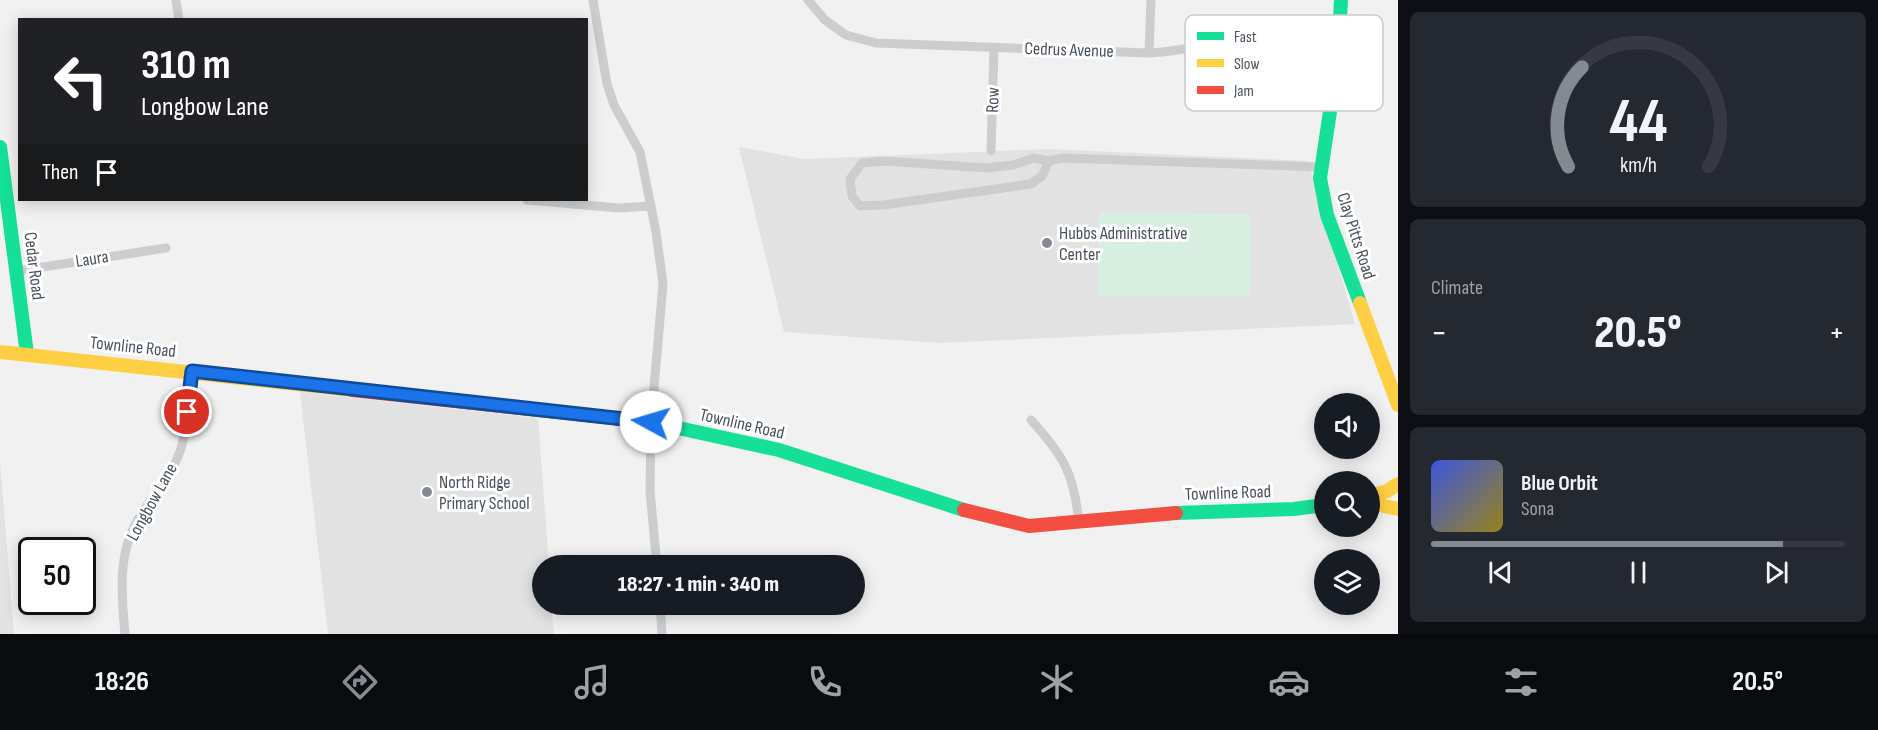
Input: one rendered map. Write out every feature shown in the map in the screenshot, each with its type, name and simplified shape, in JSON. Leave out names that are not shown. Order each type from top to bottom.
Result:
[{"type":"main road","name":"Clay Pitts Road","points":[[1340,15],[1341,0]]},
{"type":"main road","name":"Clay Pitts Road","points":[[1330,111],[1320,178],[1327,215],[1398,405]]},
{"type":"main road","name":"Cedar Road","points":[[0,147],[27,354]]},
{"type":"main road","name":"Townline Road","points":[[0,352],[651,422],[779,450],[976,514],[1029,526],[1202,511],[1294,509],[1314,506]]},
{"type":"main road","points":[[1380,493],[1398,484]]},
{"type":"main road","points":[[1380,505],[1398,509]]},
{"type":"street","points":[[176,0],[179,18]]},
{"type":"street","points":[[593,0],[607,84],[614,105],[640,152],[663,284],[651,422],[651,490],[656,555]]},
{"type":"street","name":"Cedrus Avenue","points":[[808,0],[825,20],[846,35],[876,43],[1149,53],[1185,48]]},
{"type":"street","points":[[1149,53],[1151,0]]},
{"type":"street","name":"Row","points":[[991,151],[994,48]]},
{"type":"street","points":[[1049,161],[1042,176],[1031,184],[883,205],[860,206],[852,196],[850,179],[862,163],[884,161],[987,168],[1013,165],[1034,158],[1049,161],[1063,158],[1322,167]]},
{"type":"street","points":[[538,201],[618,208],[651,207]]},
{"type":"street","name":"Laura","points":[[17,271],[166,248]]},
{"type":"street","name":"Longbow Lane","points":[[125,634],[121,587],[124,551],[140,515],[169,475],[182,446],[192,371]]},
{"type":"street","points":[[1031,420],[1051,442],[1066,464],[1075,492],[1079,523]]},
{"type":"street","points":[[661,615],[662,634]]},
{"type":"shaded area","name":"Hubbs Administrative Center","points":[[739,147],[804,159],[1049,149],[1308,161],[1355,324],[939,343],[784,332]]},
{"type":"shaded area","name":"North Ridge Primary School","points":[[300,392],[538,418],[548,555],[532,555],[532,615],[552,615],[554,634],[328,634]]},
{"type":"shaded area","points":[[0,461],[14,634],[0,634]]},
{"type":"green space","points":[[1099,213],[1250,214],[1250,296],[1099,296]]},
{"type":"traffic: fast","points":[[1340,15],[1341,0]]},
{"type":"traffic: fast","points":[[1330,111],[1320,178],[1327,215],[1360,303]]},
{"type":"traffic: fast","points":[[0,147],[27,354]]},
{"type":"traffic: fast","points":[[632,420],[651,422],[779,450],[964,510]]},
{"type":"traffic: fast","points":[[1176,513],[1314,506]]},
{"type":"traffic: slow","points":[[1360,303],[1398,405]]},
{"type":"traffic: slow","points":[[0,352],[352,390]]},
{"type":"traffic: slow","points":[[1380,493],[1398,484]]},
{"type":"traffic: slow","points":[[1380,505],[1398,509]]},
{"type":"traffic: jam","points":[[352,390],[632,420]]},
{"type":"traffic: jam","points":[[964,510],[1029,526],[1176,513]]},
{"type":"place","name":"Hubbs Administrative Center","points":[[1047,243]]},
{"type":"place","name":"North Ridge Primary School","points":[[427,492]]},
{"type":"route","points":[[187,412],[192,371],[651,422]]}]
